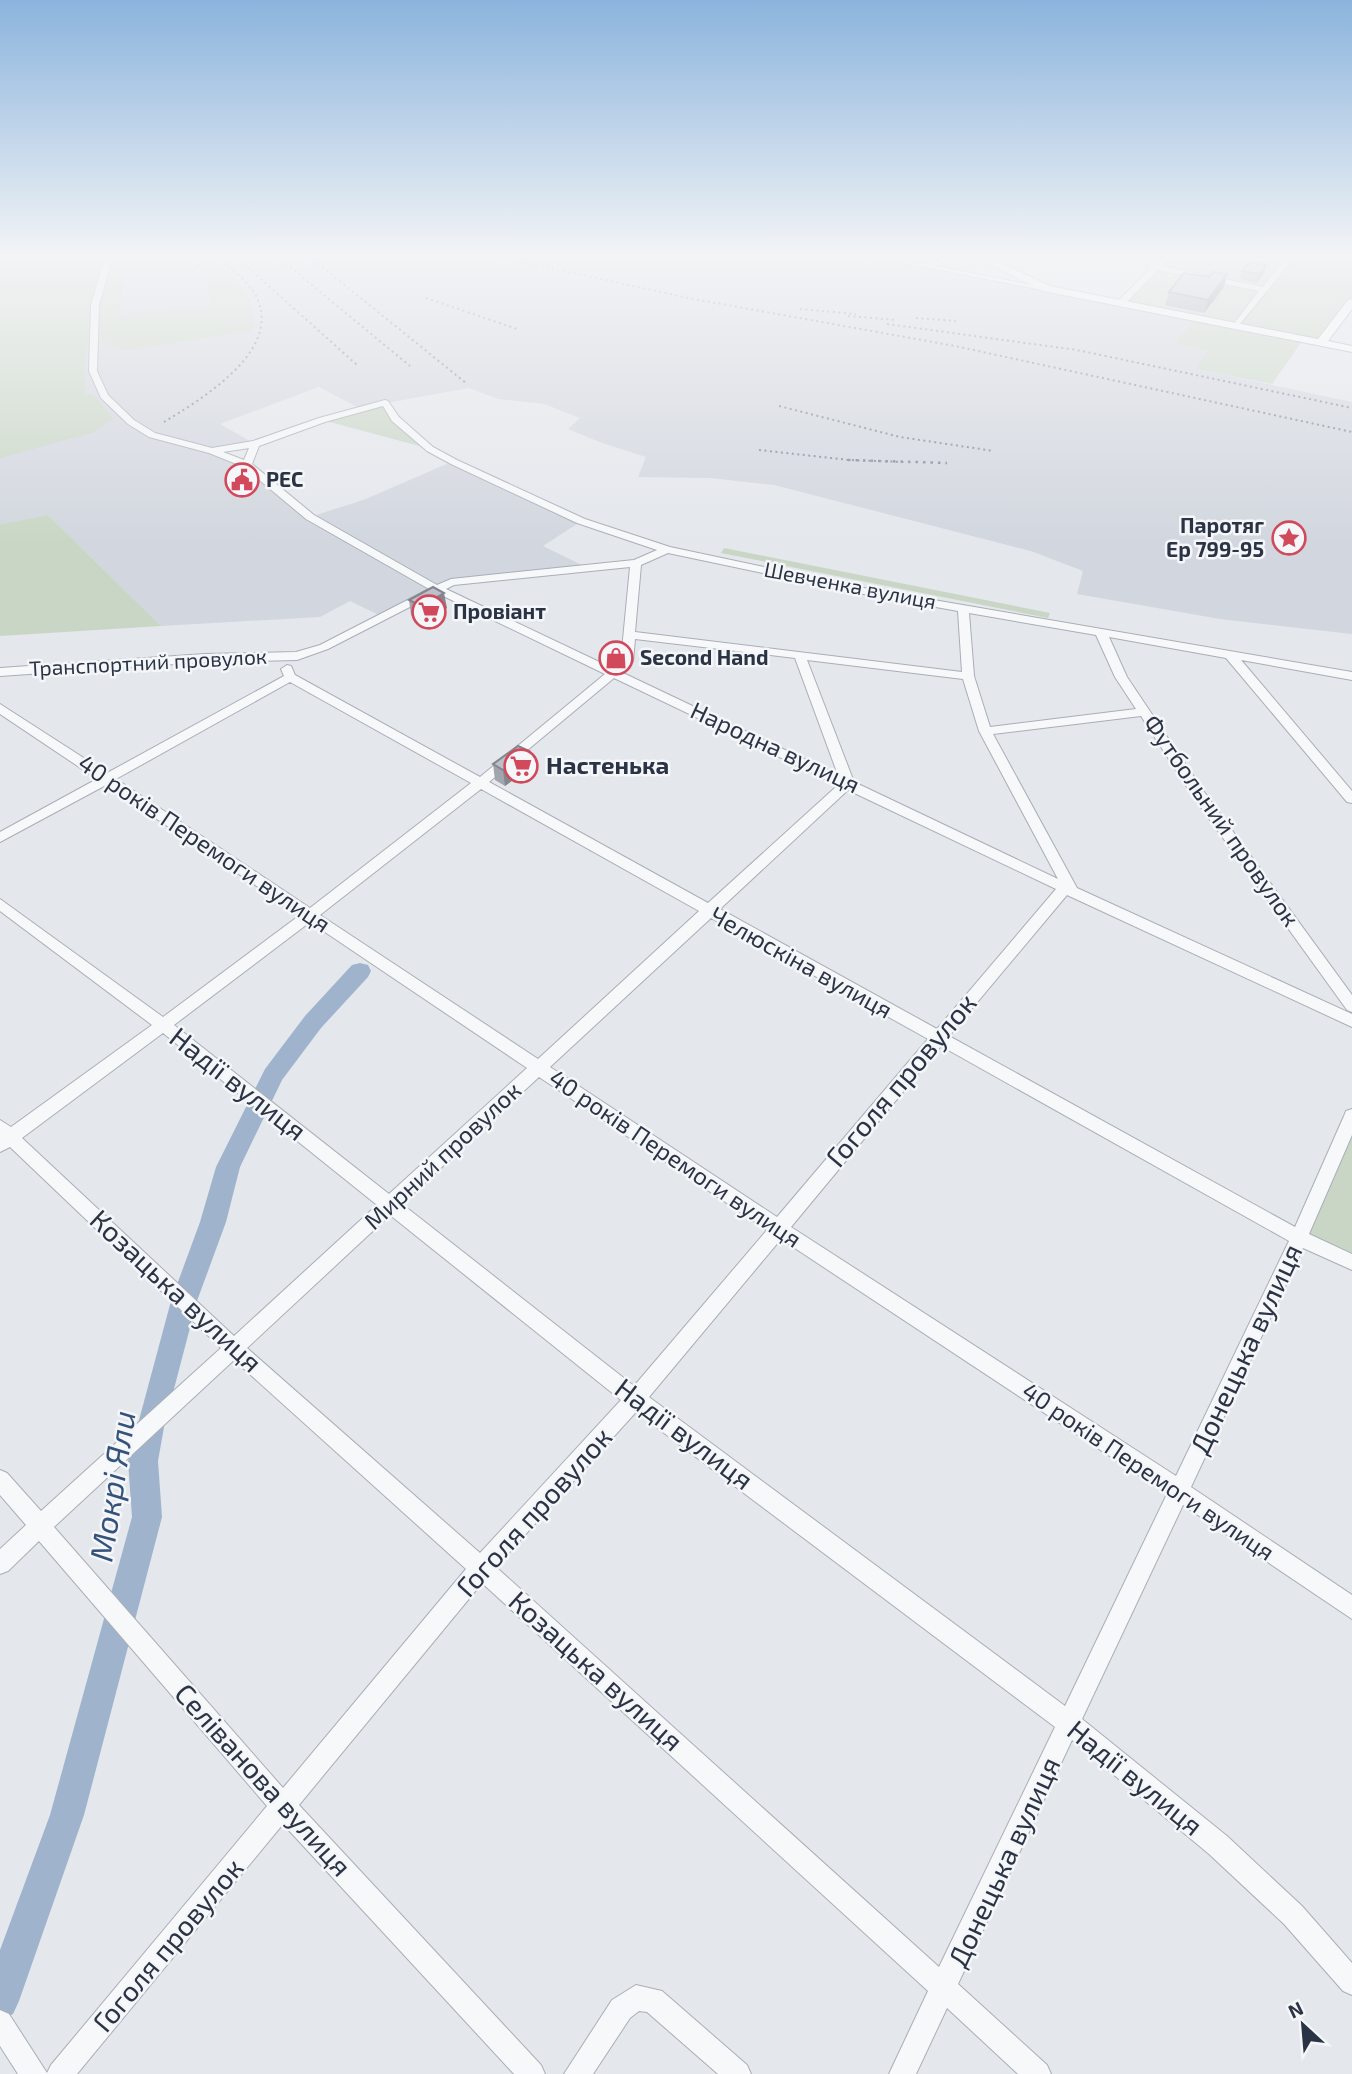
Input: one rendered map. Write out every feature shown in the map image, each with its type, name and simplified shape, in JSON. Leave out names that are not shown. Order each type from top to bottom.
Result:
[{"type":"street","name":"Народна вулиця","points":[[94,350],[93,370],[104,396],[131,422],[152,435],[212,451],[247,465],[310,517],[436,588],[1352,1021]]},
{"type":"street","name":"Шевченка вулиця","points":[[256,444],[322,420],[385,403],[395,419],[430,449],[454,462],[581,521],[667,550],[858,590],[1352,676]]},
{"type":"street","points":[[212,451],[256,444]]},
{"type":"street","points":[[247,465],[256,444]]},
{"type":"street","name":"Транспортний провулок","points":[[0,672],[191,659],[297,656],[324,647],[385,618],[451,582],[636,563],[667,550]]},
{"type":"street","points":[[4,1136],[312,916],[481,783],[614,673],[627,661],[636,563]]},
{"type":"street","points":[[963,607],[968,676],[985,731],[1068,889]]},
{"type":"street","name":"Футбольний провулок","points":[[1100,631],[1121,677],[1197,792],[1352,1006]]},
{"type":"street","points":[[631,635],[968,676]]},
{"type":"street","points":[[1228,654],[1352,799]]},
{"type":"street","points":[[0,838],[290,677],[286,671],[297,656]]},
{"type":"street","points":[[800,656],[848,783]]},
{"type":"street","name":"Челюскіна вулиця","points":[[290,677],[1299,1238],[1352,1262]]},
{"type":"street","name":"40 років Перемоги вулиця","points":[[0,708],[1352,1608]]},
{"type":"street","points":[[985,731],[1144,712]]},
{"type":"street","name":"Мирний провулок","points":[[0,1563],[848,783]]},
{"type":"street","name":"Гоголя провулок","points":[[60,2074],[481,1567],[635,1399],[936,1038],[1068,889]]},
{"type":"street","name":"Надії вулиця","points":[[0,904],[162,1024],[635,1399],[1069,1723],[1218,1846],[1293,1915],[1352,1982]]},
{"type":"street","name":"Донецька вулиця","points":[[902,2074],[1299,1238],[1352,1116]]},
{"type":"street","name":"Козацька вулиця","points":[[4,1136],[234,1348],[481,1567],[1038,2074]]},
{"type":"street","name":"Селіванова вулиця","points":[[0,1480],[283,1806],[533,2074]]},
{"type":"street","points":[[578,2074],[621,2009],[636,1998],[653,2000],[738,2074]]},
{"type":"street","points":[[0,2023],[34,2074]]},
{"type":"shaded area","points":[[71,350],[1204,350],[1209,351],[1197,369],[1352,402],[1352,634],[1220,619],[1077,594],[1083,571],[1031,551],[774,485],[710,478],[638,477],[646,457],[568,429],[580,418],[544,404],[498,399],[469,388],[359,408],[319,387],[220,424],[255,444],[214,451],[247,465],[310,517],[366,499],[451,462],[580,522],[543,546],[588,568],[451,582],[385,618],[350,601],[320,617],[161,626],[48,515],[0,524],[0,445],[62,372]]},
{"type":"green space","points":[[0,350],[87,350],[85,393],[95,396],[113,419],[92,433],[0,458]]},
{"type":"green space","points":[[1203,350],[1296,350],[1272,384],[1196,369],[1208,351]]},
{"type":"green space","points":[[385,403],[427,448],[322,420]]},
{"type":"green space","points":[[48,515],[161,626],[0,636],[0,524]]},
{"type":"green space","points":[[724,548],[1050,613],[1048,618],[721,553]]},
{"type":"green space","points":[[1352,1116],[1352,1262],[1299,1238]]},
{"type":"building","points":[[433,587],[444,593],[421,606],[409,600]]},
{"type":"building","points":[[518,746],[529,751],[503,770],[493,764]]},
{"type":"waterway","name":"Мокрі Яли","points":[[0,2001],[67,1815],[147,1517],[143,1461],[150,1427],[184,1301],[213,1222],[228,1167],[273,1075],[313,1022],[360,971]]},
{"type":"railway","points":[[164,422],[215,388],[232,373],[251,350]]},
{"type":"railway","points":[[340,350],[357,365]]},
{"type":"railway","points":[[390,350],[410,366]]},
{"type":"railway","points":[[425,350],[466,383]]},
{"type":"railway","points":[[972,350],[1352,432]]},
{"type":"railway","points":[[1075,350],[1352,408]]},
{"type":"railway","points":[[779,406],[900,437],[994,451]]},
{"type":"railway","points":[[759,450],[854,460]]},
{"type":"railway","points":[[848,460],[854,460]]},
{"type":"railway","points":[[854,460],[947,463]]},
{"type":"railway","points":[[854,460],[904,462]]},
{"type":"place","name":"РЕС","points":[[242,480]]},
{"type":"place","name":"Паротяг Ер 799-95","points":[[1289,538]]},
{"type":"place","name":"Провіант","points":[[429,612]]},
{"type":"place","name":"Second Hand","points":[[616,658]]},
{"type":"place","name":"Настенька","points":[[521,766]]}]
